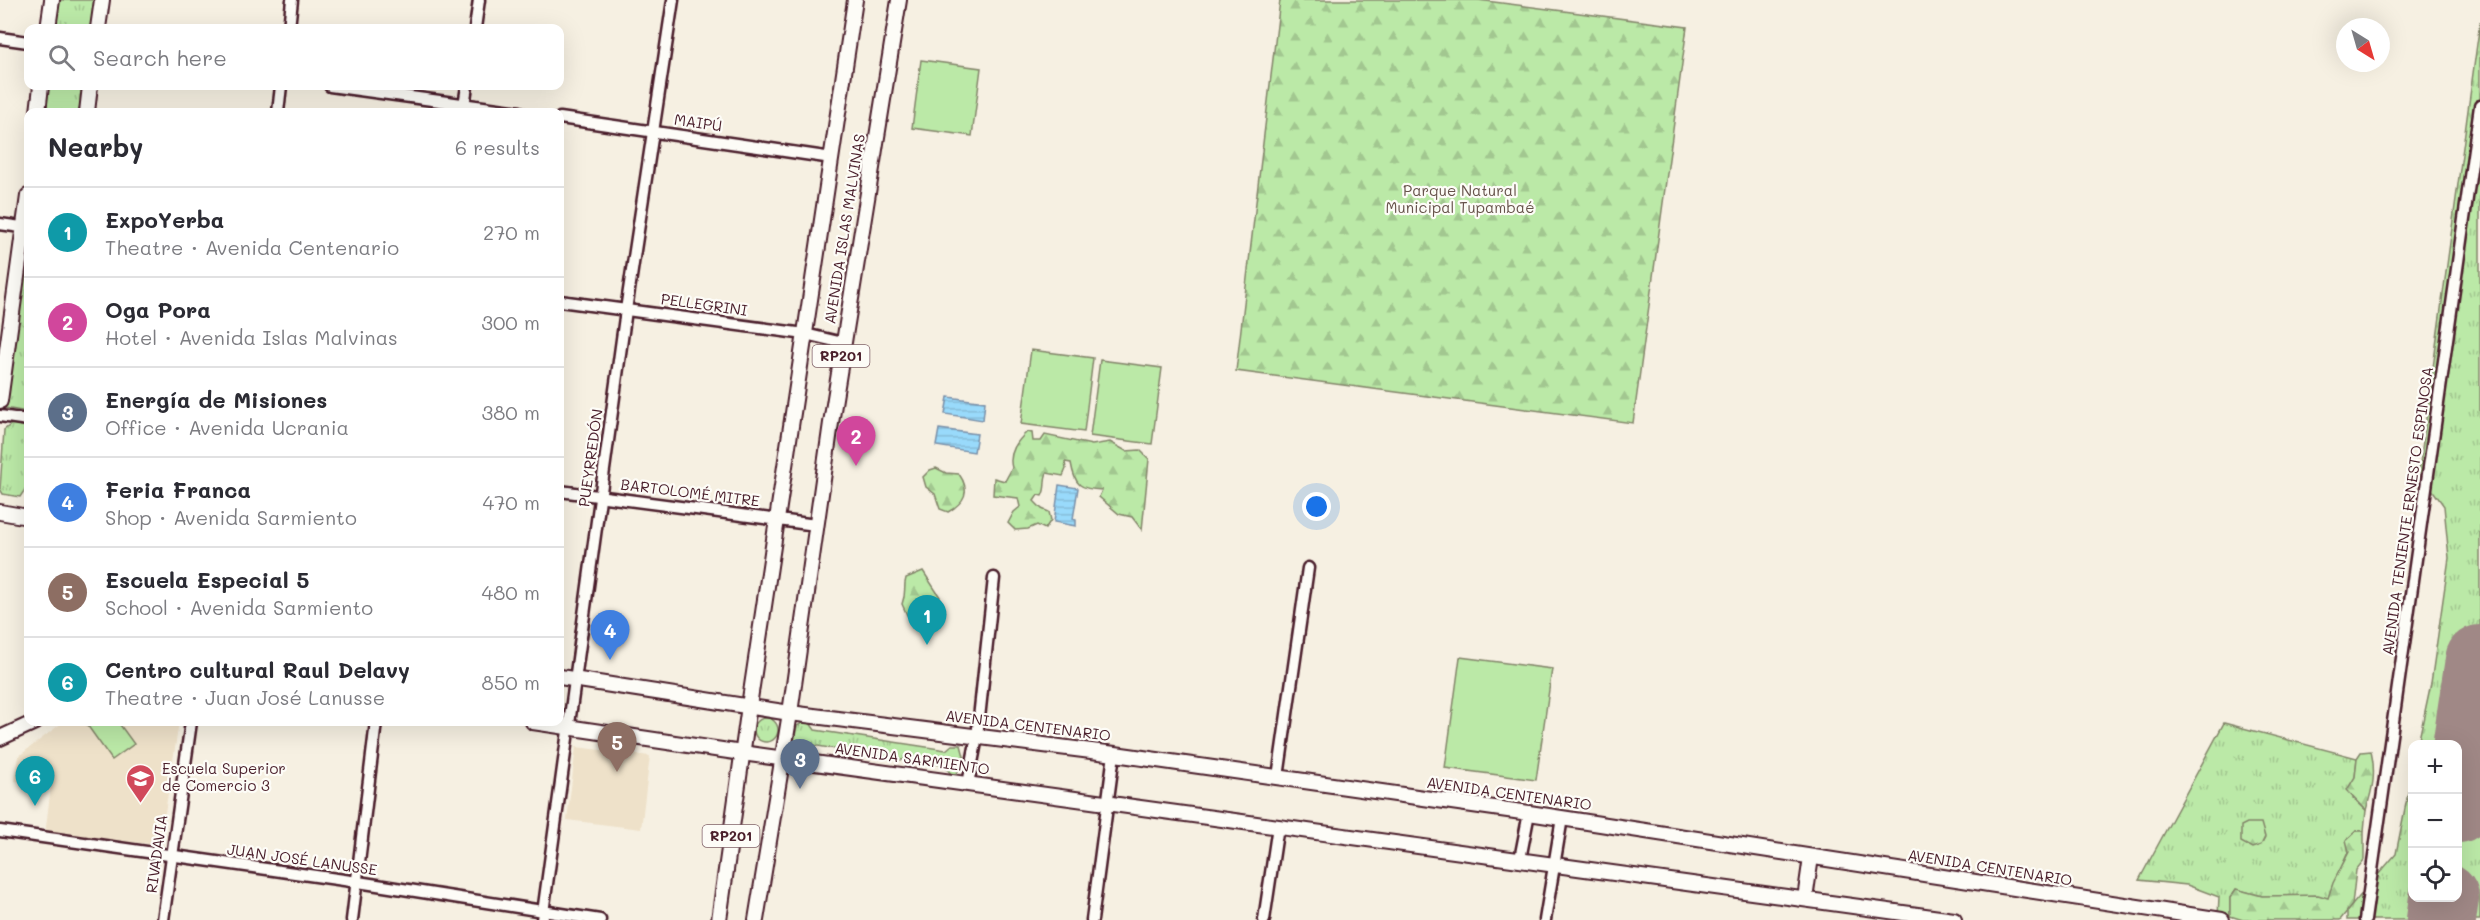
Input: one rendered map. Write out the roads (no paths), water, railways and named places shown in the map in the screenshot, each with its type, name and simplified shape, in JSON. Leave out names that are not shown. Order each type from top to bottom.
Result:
[{"type":"main road","points":[[49,24],[52,0]]},
{"type":"main road","points":[[99,24],[102,0]]},
{"type":"main road","name":"AVENIDA ISLAS MALVINAS","points":[[748,706],[855,0]]},
{"type":"main road","name":"AVENIDA ISLAS MALVINAS","points":[[790,713],[843,343],[899,0]]},
{"type":"main road","points":[[38,108],[41,90]]},
{"type":"main road","points":[[87,108],[90,90]]},
{"type":"main road","points":[[0,401],[24,247]]},
{"type":"main road","points":[[0,512],[24,516]]},
{"type":"main road","points":[[564,678],[790,713]]},
{"type":"main road","name":"RP201","points":[[719,920],[748,706]]},
{"type":"main road","name":"RP201","points":[[756,920],[790,713]]},
{"type":"main road","name":"AVENIDA CENTENARIO","points":[[790,713],[1114,754],[1529,813],[2176,916],[2222,920]]},
{"type":"main road","points":[[0,738],[26,726]]},
{"type":"main road","name":"AVENIDA SARMIENTO","points":[[563,726],[742,753],[1108,802]]},
{"type":"main road","points":[[1108,802],[1954,920]]},
{"type":"main road","points":[[1804,899],[1811,857]]},
{"type":"street","points":[[289,24],[292,0]]},
{"type":"street","points":[[476,24],[479,0]]},
{"type":"street","name":"PUEYRREDÓN","points":[[543,916],[626,310],[673,0]]},
{"type":"street","points":[[0,38],[24,41]]},
{"type":"street","points":[[278,108],[281,90]]},
{"type":"street","points":[[353,90],[458,108]]},
{"type":"street","points":[[464,108],[466,90]]},
{"type":"street","name":"AVENIDA TENIENTE ERNESTO ESPINOSA","points":[[2365,920],[2480,106]]},
{"type":"street","name":"MAIPÚ","points":[[564,119],[832,158]]},
{"type":"street","points":[[0,224],[24,228]]},
{"type":"street","name":"PELLEGRINI","points":[[564,302],[805,334],[843,343]]},
{"type":"street","points":[[0,416],[24,419]]},
{"type":"street","name":"BARTOLOMÉ MITRE","points":[[564,491],[816,525]]},
{"type":"street","points":[[1278,777],[1308,568]]},
{"type":"street","points":[[968,784],[977,736],[994,578]]},
{"type":"street","name":"RIVADAVIA","points":[[163,920],[189,726]]},
{"type":"street","points":[[352,920],[376,726]]},
{"type":"street","points":[[1092,920],[1114,754]]},
{"type":"street","points":[[1520,859],[1529,813]]},
{"type":"street","points":[[1545,920],[1562,818]]},
{"type":"street","points":[[1264,920],[1278,826]]},
{"type":"street","name":"JUAN JOSÉ LANUSSE","points":[[0,831],[172,858],[358,882],[543,916],[600,920]]},
{"type":"water","points":[[948,397],[985,402],[983,420],[945,414]]},
{"type":"water","points":[[939,429],[977,434],[974,452],[936,446]]},
{"type":"water","points":[[1059,485],[1078,488],[1073,519],[1076,520],[1076,526],[1054,522]]},
{"type":"place","name":"Oga Pora","points":[[856,466]]},
{"type":"place","name":"ExpoYerba","points":[[927,645]]},
{"type":"place","name":"Feria Franca","points":[[610,660]]},
{"type":"place","name":"Escuela Especial 5","points":[[617,772]]},
{"type":"place","name":"Energía de Misiones","points":[[800,789]]},
{"type":"place","name":"Escuela Superior de Comercio 3","points":[[141,804]]},
{"type":"place","name":"Centro cultural Raul Delavy","points":[[35,806]]},
{"type":"park label","name":"Parque Natural Municipal Tupambaé","points":[[1460,200]]}]
